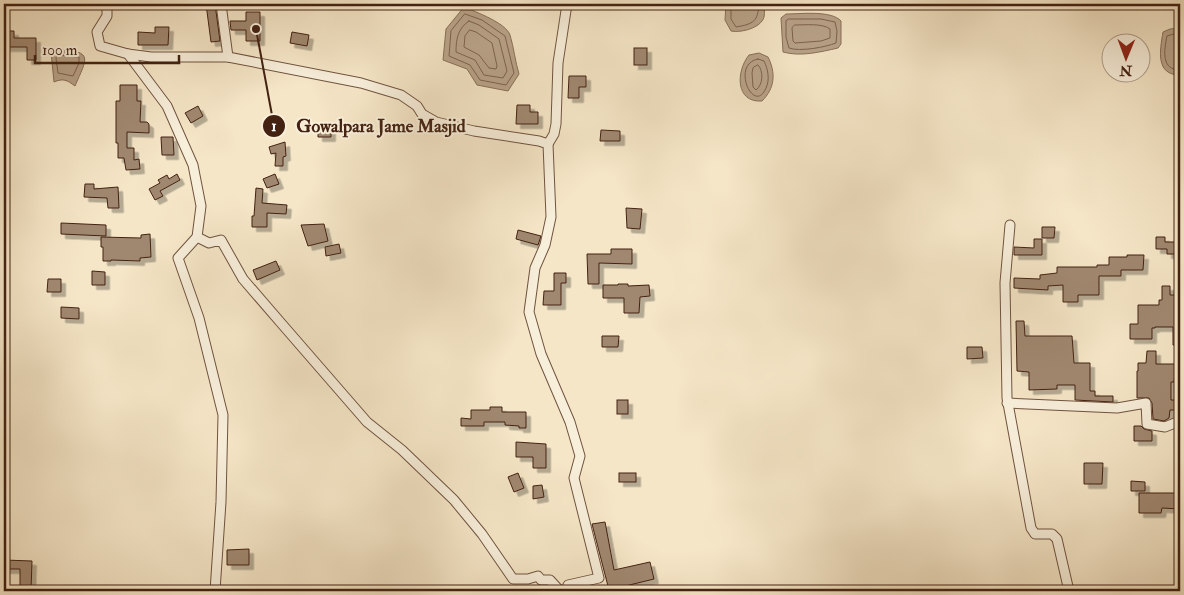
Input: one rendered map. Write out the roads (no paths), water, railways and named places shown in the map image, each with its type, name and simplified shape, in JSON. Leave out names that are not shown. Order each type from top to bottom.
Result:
[{"type":"street","points":[[107,4],[107,16],[98,32],[100,46],[128,54],[151,57],[228,57],[361,83],[401,95],[417,106],[422,114],[436,122],[474,131],[548,144]]},
{"type":"street","points":[[221,4],[228,57]]},
{"type":"street","points":[[566,591],[568,585],[599,578],[574,478],[580,456],[570,422],[541,354],[530,312],[535,268],[544,245],[551,217],[548,144],[554,134],[556,124],[558,63],[567,4]]},
{"type":"street","points":[[128,54],[167,106],[193,165],[202,206],[196,237],[178,258],[199,318],[223,415],[221,502],[215,591]]},
{"type":"street","points":[[1010,225],[1005,283],[1007,403],[1031,528],[1035,534],[1052,534],[1057,539],[1068,591]]},
{"type":"street","points":[[196,237],[209,243],[221,240],[243,278],[275,316],[367,422],[402,450],[454,500],[482,534],[513,579],[528,579],[538,576],[541,580],[550,580],[560,591]]},
{"type":"street","points":[[1007,403],[1117,408],[1146,403],[1147,424],[1165,427],[1180,423]]},
{"type":"water","points":[[726,4],[764,4],[764,17],[755,27],[731,31],[725,20]]},
{"type":"water","points":[[464,7],[497,22],[510,35],[519,74],[508,91],[477,85],[467,69],[443,60],[446,29]]},
{"type":"water","points":[[815,13],[830,15],[836,18],[841,21],[841,44],[838,48],[810,53],[783,52],[781,18],[786,14]]},
{"type":"water","points":[[1180,28],[1180,75],[1166,71],[1160,54],[1163,32]]},
{"type":"water","points":[[58,50],[78,52],[84,58],[84,63],[75,86],[65,80],[54,82],[51,52]]},
{"type":"water","points":[[759,53],[768,57],[773,75],[770,91],[762,101],[747,97],[740,85],[742,69],[749,55]]},
{"type":"place","name":"Gowalpara Jame Masjid","points":[[256,29]]}]
